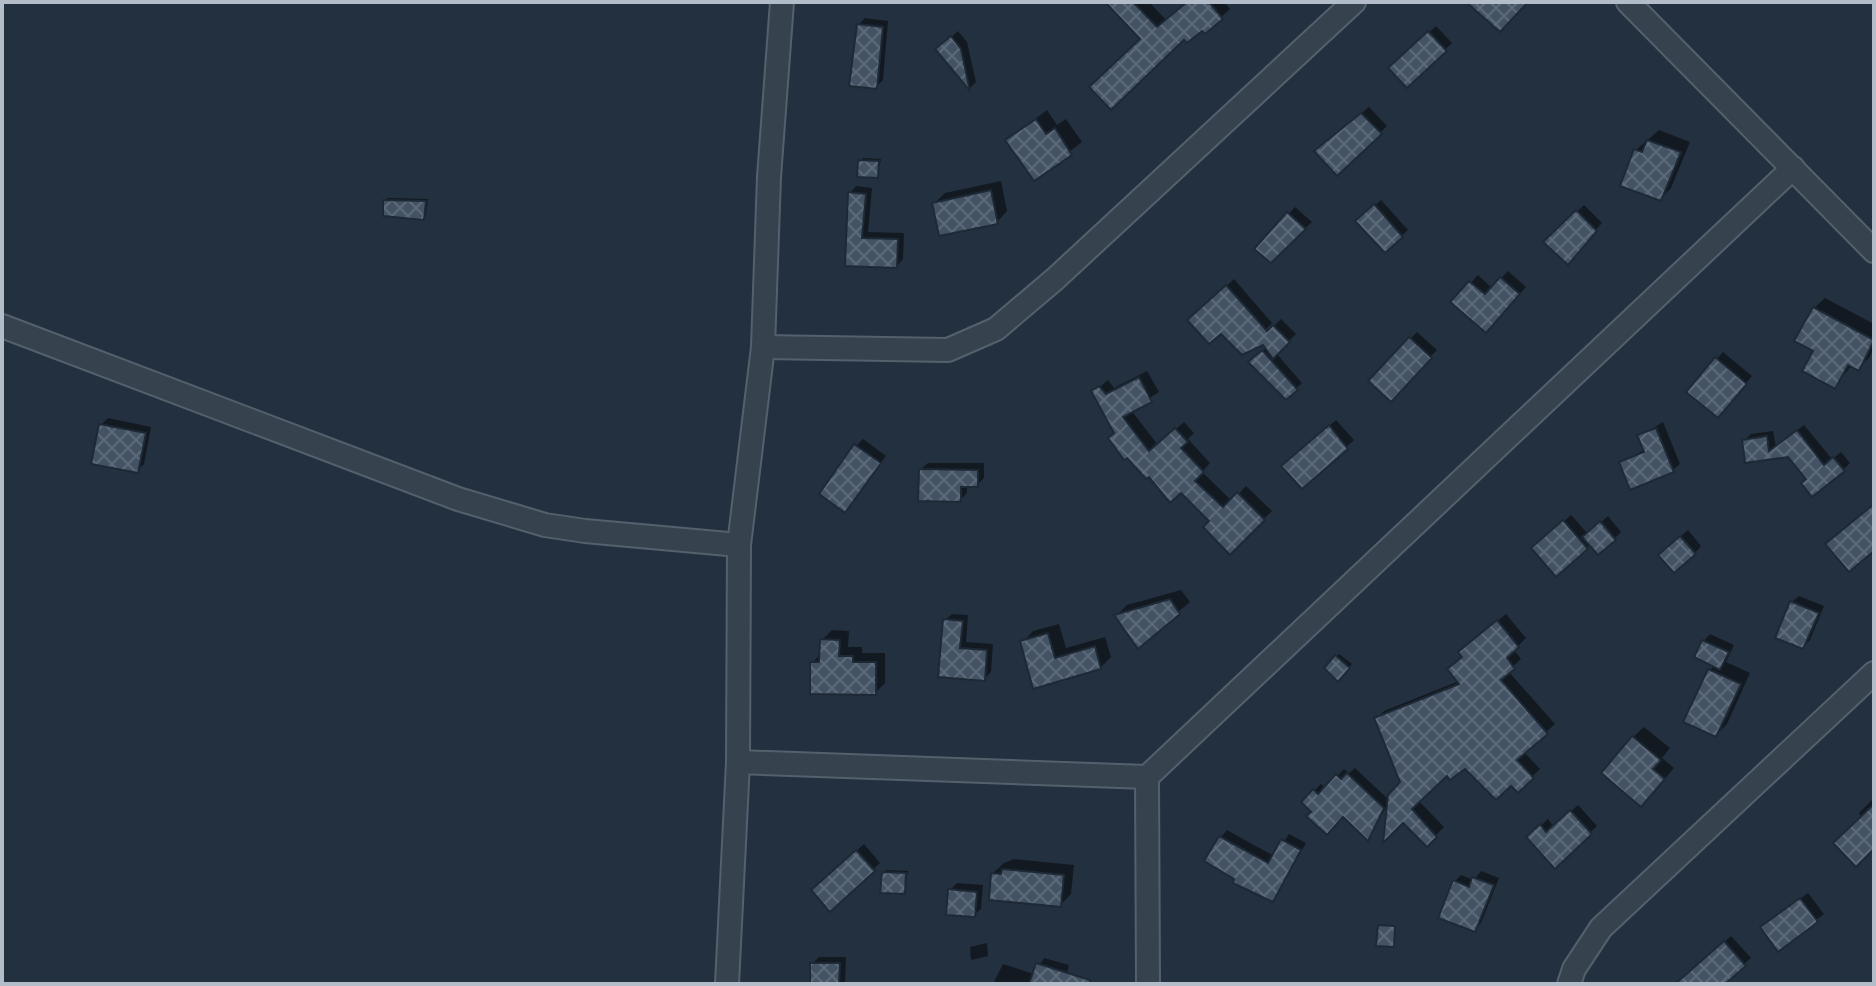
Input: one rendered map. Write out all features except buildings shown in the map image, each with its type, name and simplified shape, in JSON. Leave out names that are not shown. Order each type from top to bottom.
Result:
[{"type":"street","points":[[727,984],[738,762],[739,545],[763,347],[769,177],[782,2]]},
{"type":"street","points":[[763,347],[948,350],[996,329],[1055,279],[1354,2]]},
{"type":"street","points":[[1628,2],[1874,251]]},
{"type":"street","points":[[738,762],[1147,777],[1793,168]]},
{"type":"street","points":[[2,326],[487,508],[545,525],[585,531],[739,545]]},
{"type":"street","points":[[1569,984],[1574,969],[1601,928],[1874,673]]},
{"type":"street","points":[[1147,777],[1148,984]]}]
